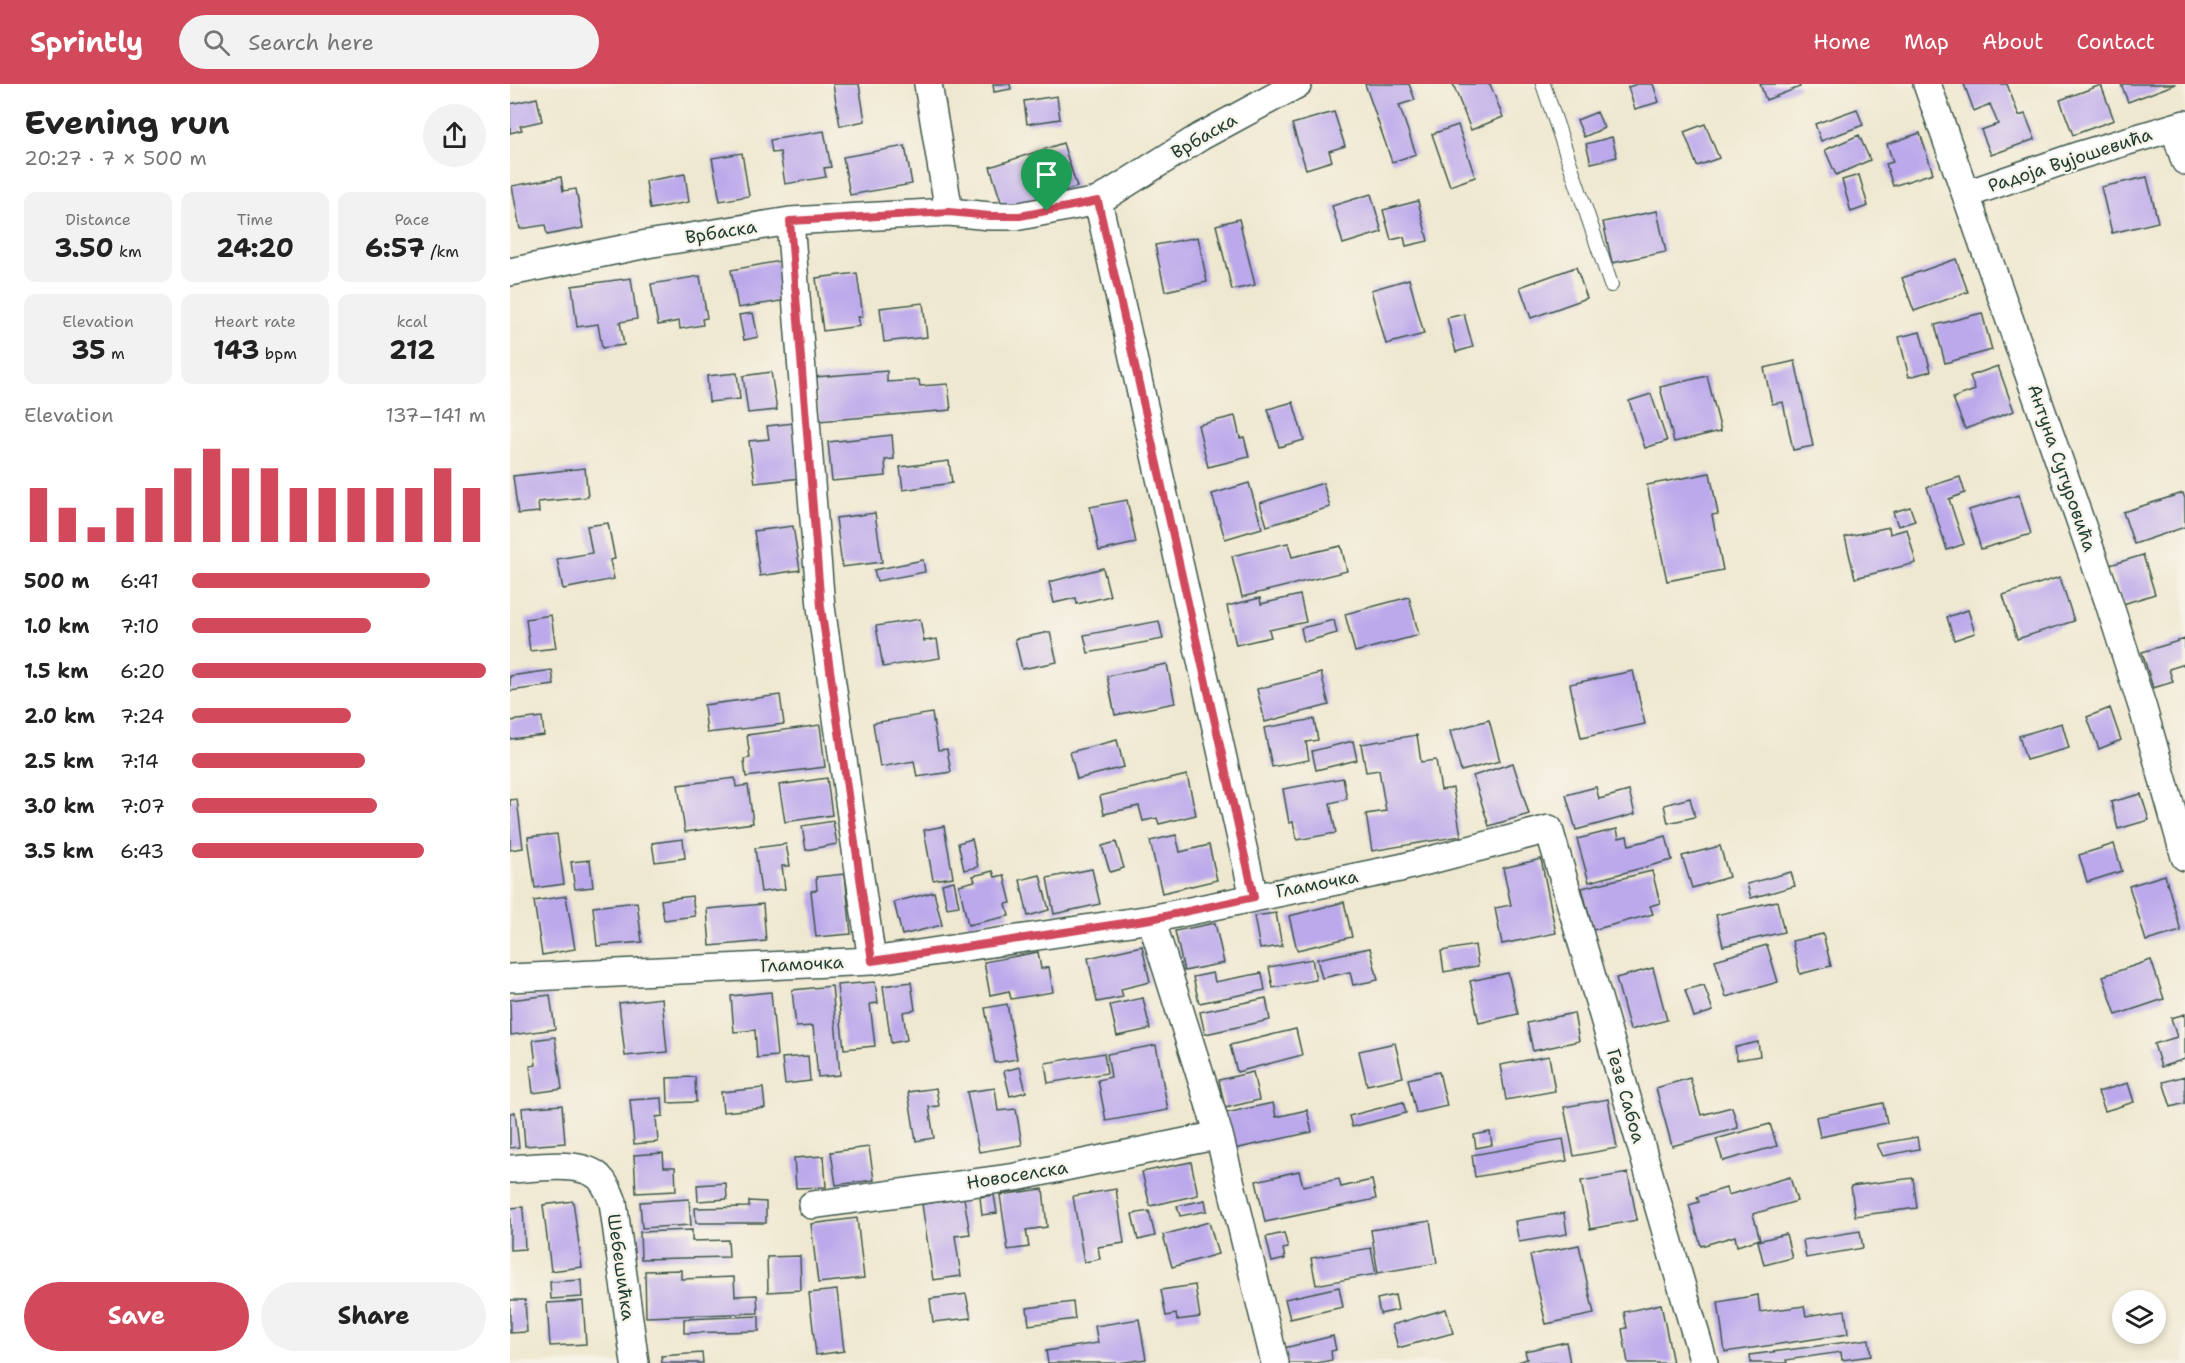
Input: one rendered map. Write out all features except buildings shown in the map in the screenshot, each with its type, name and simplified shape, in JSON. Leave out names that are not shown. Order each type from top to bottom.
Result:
[{"type":"street","points":[[928,84],[949,212]]},
{"type":"street","name":"Врбаска","points":[[510,272],[646,244],[790,221],[949,212],[1020,216],[1098,201],[1200,137],[1298,84]]},
{"type":"street","name":"Антуна Сутуровића","points":[[1927,84],[2108,600],[2143,709],[2185,857]]},
{"type":"street","name":"Радоја Вујошевића","points":[[1967,194],[2077,156],[2180,125],[2185,161]]},
{"type":"street","points":[[1098,201],[1254,897]]},
{"type":"street","points":[[790,221],[821,607],[872,961]]},
{"type":"street","name":"Гламочка","points":[[510,978],[872,961],[1151,919],[1400,868],[1549,829]]},
{"type":"street","name":"Гезе Сабоа","points":[[1549,829],[1704,1363]]},
{"type":"street","points":[[1151,919],[1219,1135],[1275,1363]]},
{"type":"street","name":"Новоселска","points":[[812,1205],[1016,1177],[1219,1135]]},
{"type":"street","name":"Шебешићка","points":[[510,1169],[562,1166],[581,1169],[597,1175],[607,1186],[613,1202],[635,1363]]},
{"type":"lane","points":[[1543,84],[1611,285]]},
{"type":"route","points":[[1098,201],[1254,897],[1151,919],[872,961],[821,607],[790,221],[949,212],[1020,216],[1047,211],[1098,201]]}]
